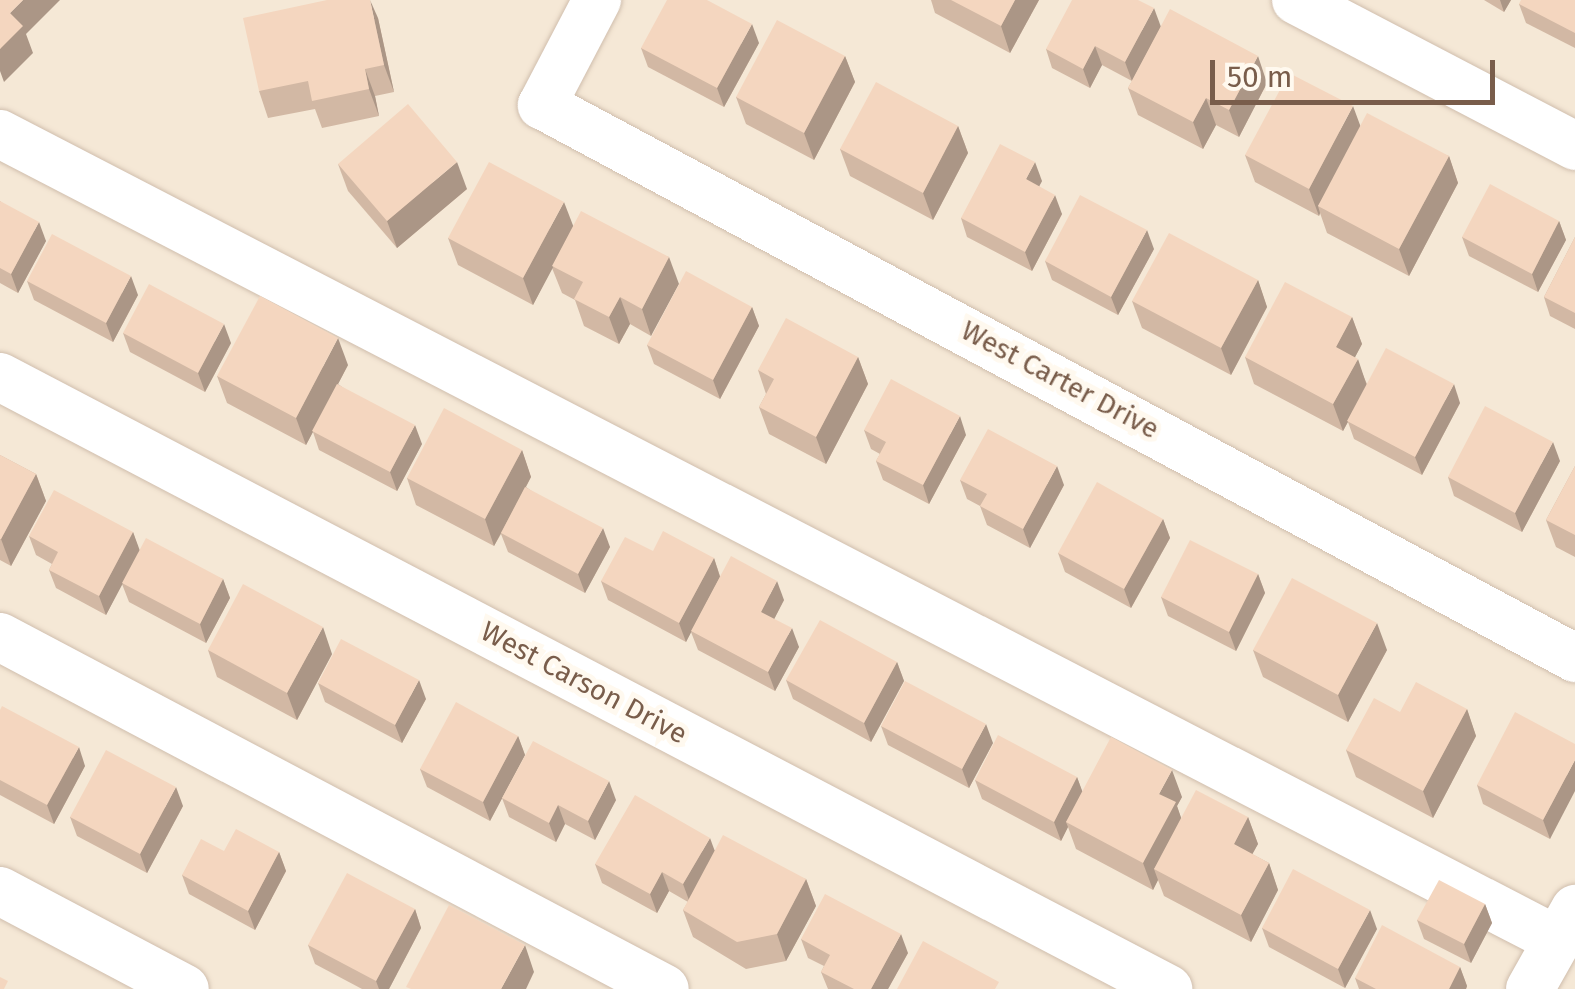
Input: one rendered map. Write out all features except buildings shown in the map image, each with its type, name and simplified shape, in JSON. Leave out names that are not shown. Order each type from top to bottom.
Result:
[{"type":"street","name":"West Carter Drive","points":[[597,0],[542,105],[1575,658]]},
{"type":"street","points":[[1296,0],[1575,146]]},
{"type":"street","points":[[0,134],[1566,928],[1530,989]]},
{"type":"street","name":"West Carson Drive","points":[[0,376],[1168,989]]},
{"type":"street","points":[[0,638],[665,989]]},
{"type":"street","points":[[0,891],[184,989]]},
{"type":"shaded area","points":[[0,0],[1575,0],[1575,989],[0,989]]}]
